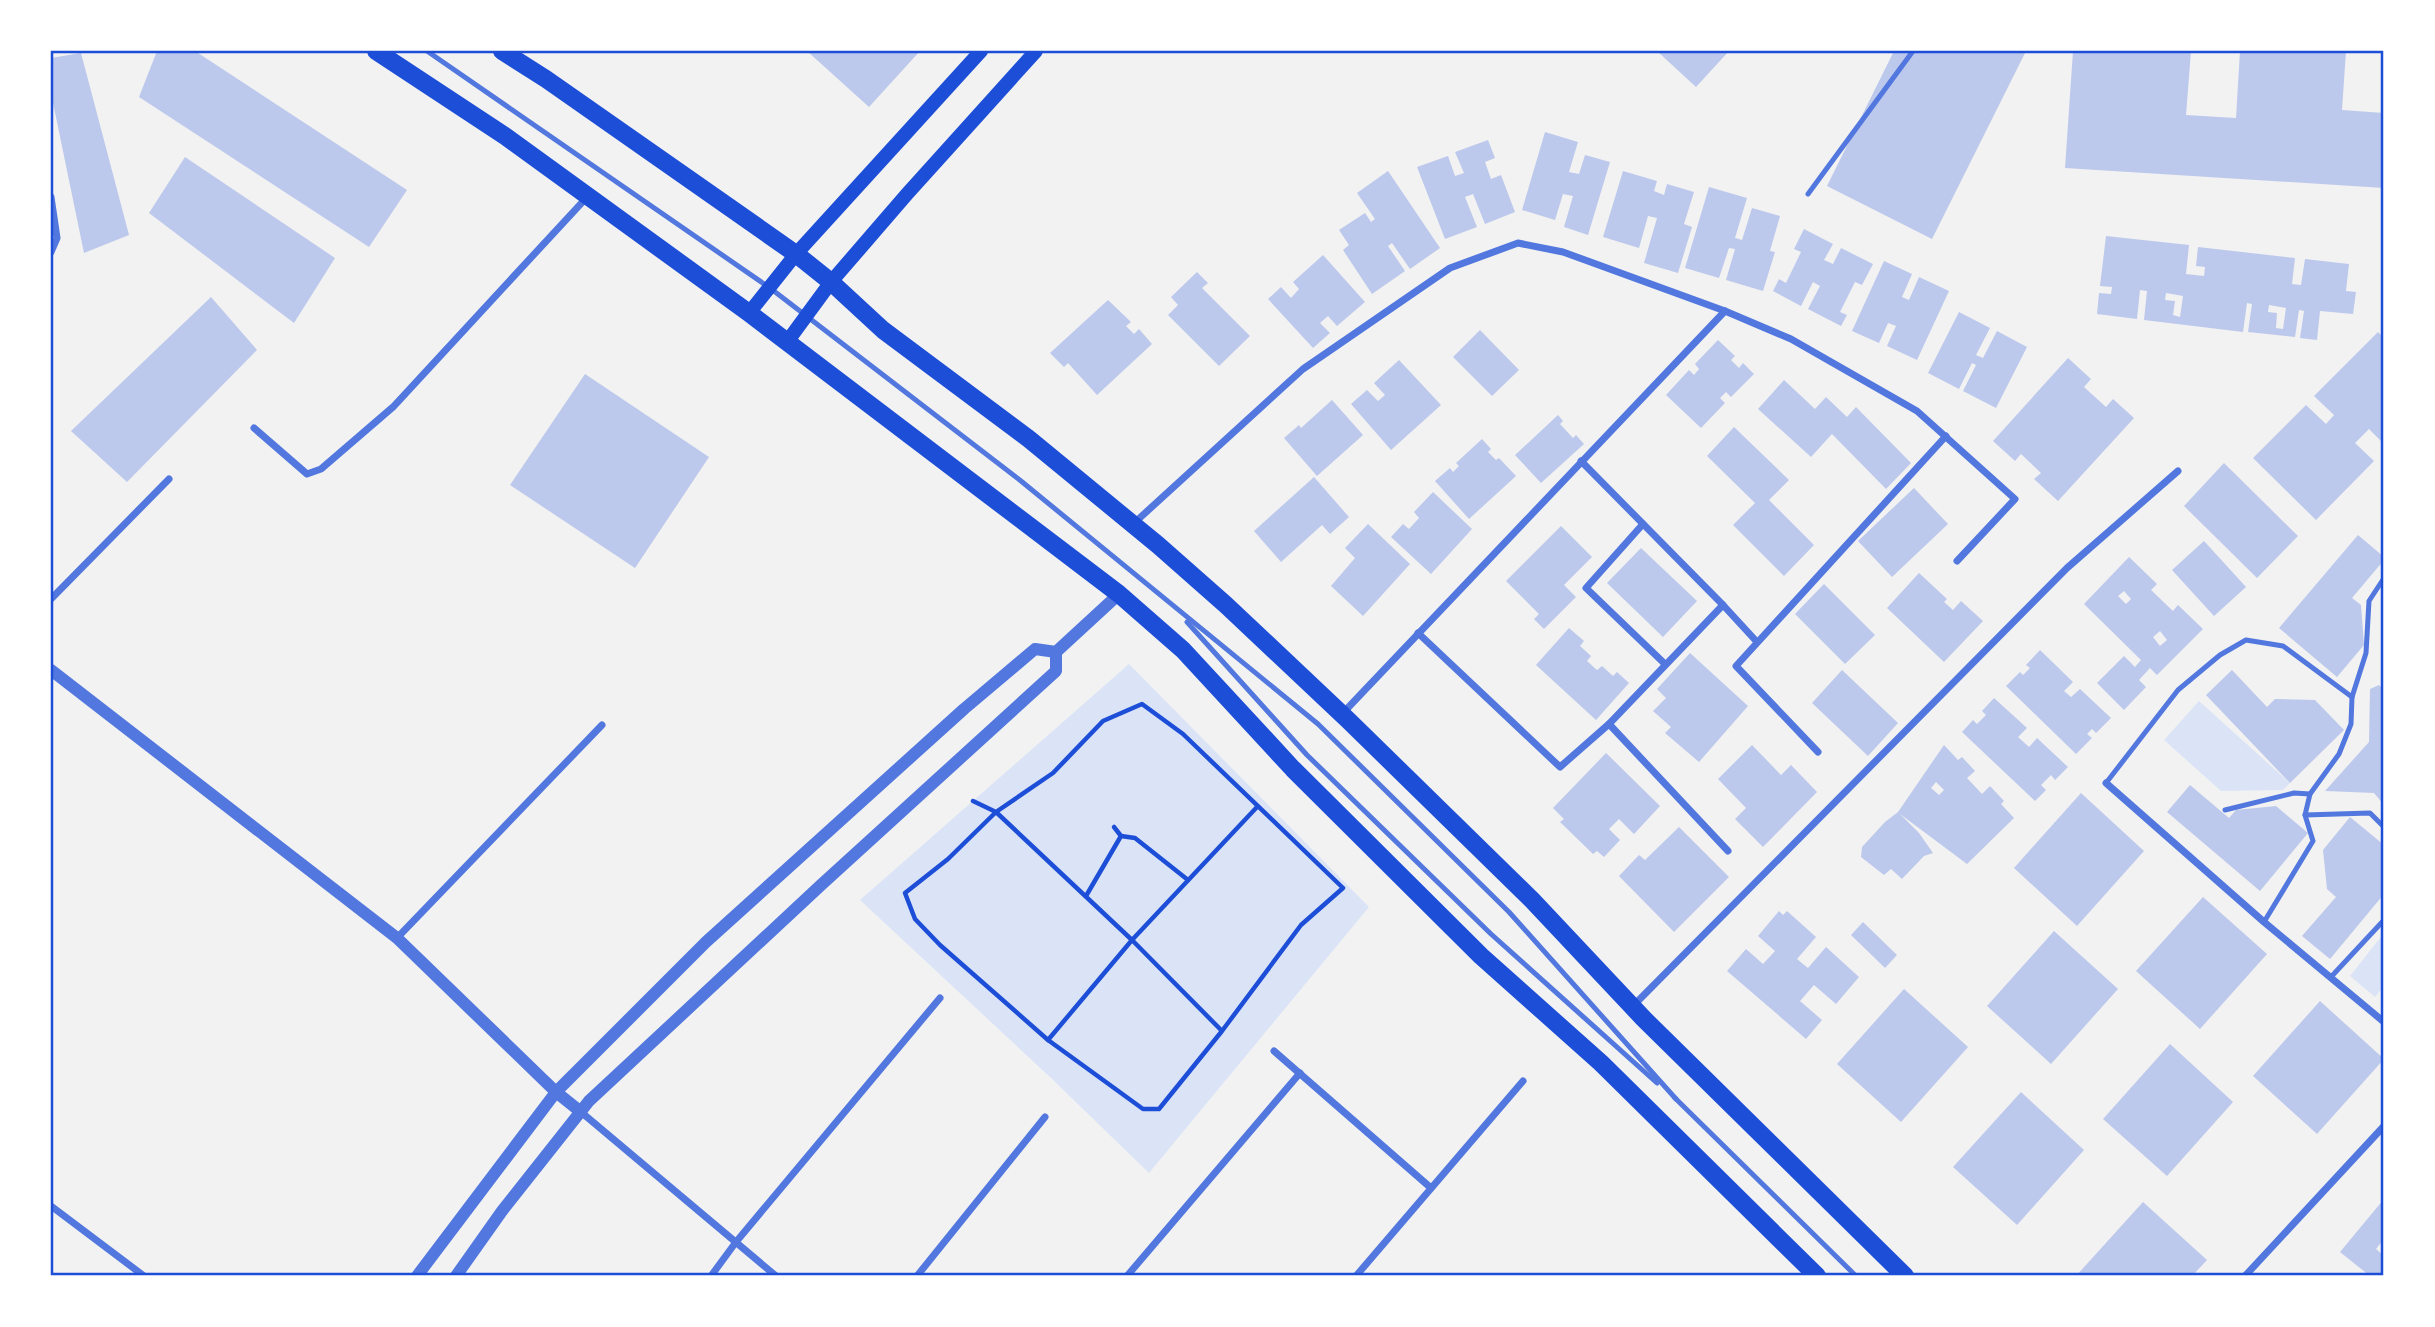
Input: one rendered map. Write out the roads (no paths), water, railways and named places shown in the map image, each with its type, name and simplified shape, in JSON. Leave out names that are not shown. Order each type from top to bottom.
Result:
[{"type":"main road","points":[[376,51],[505,136],[749,313],[1119,594],[1183,650],[1293,769],[1481,956],[1601,1063],[1817,1276]]},
{"type":"main road","points":[[502,51],[796,254],[883,330],[1029,439],[1226,605],[1532,900],[1632,1006],[1905,1276]]},
{"type":"main road","points":[[749,313],[796,254],[981,51]]},
{"type":"main road","points":[[787,342],[831,282],[906,194],[1036,51]]},
{"type":"street","points":[[254,428],[307,474],[321,469],[393,407],[587,196]]},
{"type":"street","points":[[51,197],[57,238],[51,252]]},
{"type":"street","points":[[1131,525],[1303,369],[1450,268],[1518,243],[1563,252],[1725,310],[1802,345],[1917,411],[2015,499],[1957,561]]},
{"type":"street","points":[[1342,714],[1725,310]]},
{"type":"street","points":[[1818,752],[1736,666],[1946,436]]},
{"type":"street","points":[[1581,461],[1757,642]]},
{"type":"street","points":[[1632,1006],[2067,568],[2178,471]]},
{"type":"street","points":[[51,599],[169,479]]},
{"type":"street","points":[[1643,524],[1586,588],[1665,664]]},
{"type":"street","points":[[456,1276],[502,1211],[590,1101],[1056,671],[1056,652],[1119,594]]},
{"type":"street","points":[[1418,633],[1560,767],[1609,724],[1723,605]]},
{"type":"street","points":[[417,1276],[556,1092],[706,942],[964,709],[1035,649],[1056,652]]},
{"type":"street","points":[[51,670],[397,938],[556,1092],[776,1276]]},
{"type":"street","points":[[1609,724],[1728,851]]},
{"type":"street","points":[[397,938],[602,725]]},
{"type":"street","points":[[2106,783],[2264,922],[2384,1022]]},
{"type":"street","points":[[711,1276],[736,1242],[940,998]]},
{"type":"street","points":[[1274,1051],[1431,1188]]},
{"type":"street","points":[[1127,1276],[1300,1073]]},
{"type":"street","points":[[1356,1276],[1522,1081]]},
{"type":"street","points":[[916,1276],[1045,1117]]},
{"type":"street","points":[[2245,1276],[2384,1126]]},
{"type":"street","points":[[51,1206],[133,1273],[144,1276]]},
{"type":"lane","points":[[427,51],[770,288],[1021,481],[1318,724],[1509,912],[1676,1099]]},
{"type":"lane","points":[[1808,194],[1913,51]]},
{"type":"lane","points":[[2264,922],[2313,841],[2305,815],[2310,794],[2339,754],[2351,724],[2352,698],[2366,653],[2369,601],[2384,579]]},
{"type":"lane","points":[[1175,609],[1307,755],[1491,934],[1676,1099],[1856,1276]]},
{"type":"lane","points":[[2106,783],[2178,690],[2220,654],[2246,640],[2283,646],[2352,698]]},
{"type":"lane","points":[[2225,810],[2294,793],[2310,794]]},
{"type":"lane","points":[[2305,815],[2370,813],[2384,827]]},
{"type":"lane","points":[[2330,978],[2384,920]]}]
